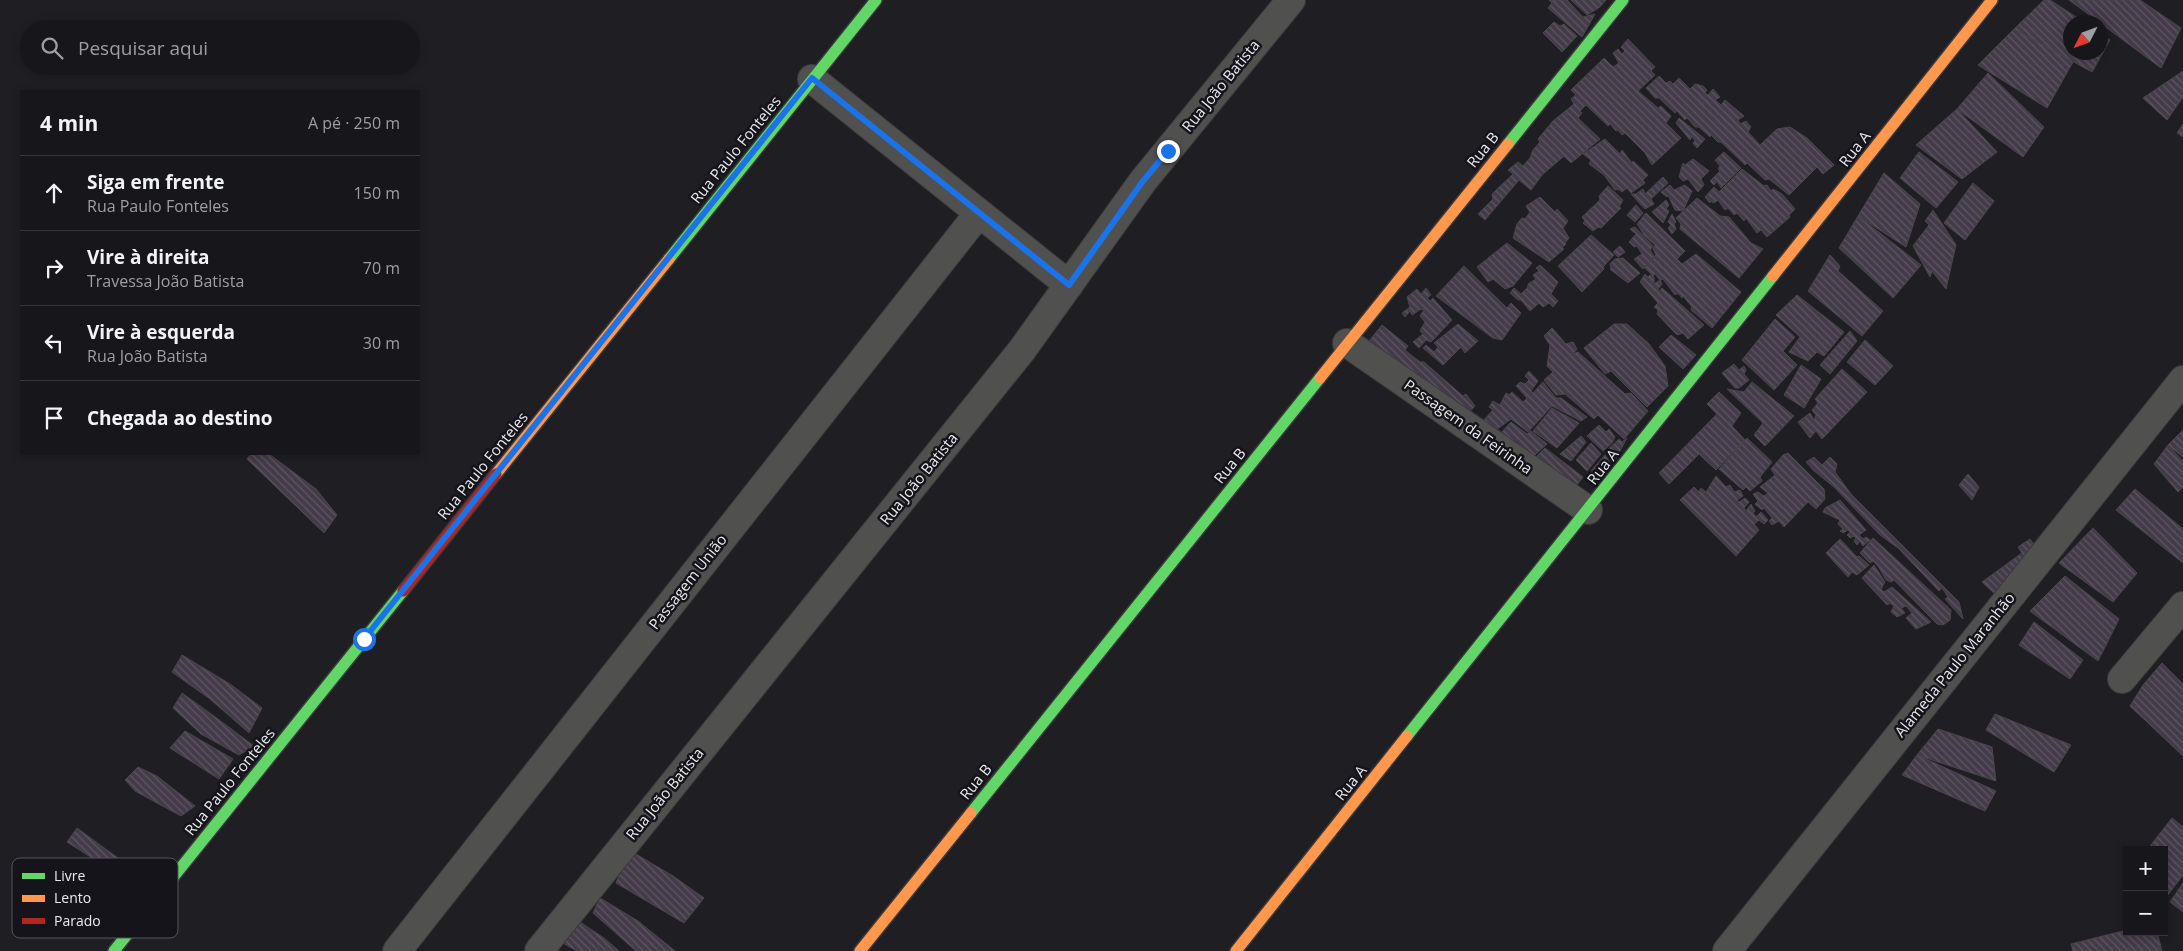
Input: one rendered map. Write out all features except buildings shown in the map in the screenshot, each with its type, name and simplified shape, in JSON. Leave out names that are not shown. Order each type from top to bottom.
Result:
[{"type":"street","name":"Rua Paulo Fonteles","points":[[178,871],[876,0]]},
{"type":"street","name":"Rua João Batista","points":[[539,951],[1022,350],[1143,181],[1291,0]]},
{"type":"street","name":"Rua B","points":[[860,951],[1623,0]]},
{"type":"street","name":"Rua A","points":[[1236,951],[1992,0]]},
{"type":"street","points":[[812,78],[1069,285]]},
{"type":"street","name":"Passagem União","points":[[397,951],[979,213]]},
{"type":"street","name":"Passagem da Feirinha","points":[[1347,343],[1588,510]]},
{"type":"street","name":"Alameda Paulo Maranhão","points":[[1728,951],[2182,385]]},
{"type":"street","points":[[2122,679],[2183,606]]},
{"type":"street","name":"Rua Paulo Fonteles","points":[[114,951],[124,938]]},
{"type":"traffic: fast","points":[[669,259],[876,0]]},
{"type":"traffic: fast","points":[[1508,144],[1623,0]]},
{"type":"traffic: fast","points":[[1407,736],[1773,276]]},
{"type":"traffic: fast","points":[[971,813],[1320,378]]},
{"type":"traffic: fast","points":[[178,871],[403,591]]},
{"type":"traffic: fast","points":[[114,951],[124,938]]},
{"type":"traffic: slow","points":[[1773,276],[1992,0]]},
{"type":"traffic: slow","points":[[1320,378],[1508,144]]},
{"type":"traffic: slow","points":[[496,474],[669,259]]},
{"type":"traffic: slow","points":[[1236,951],[1407,736]]},
{"type":"traffic: slow","points":[[860,951],[971,813]]},
{"type":"traffic: jam","points":[[403,591],[496,474]]},
{"type":"route","points":[[364,639],[812,78],[1069,285],[1143,181],[1168,151]]}]
